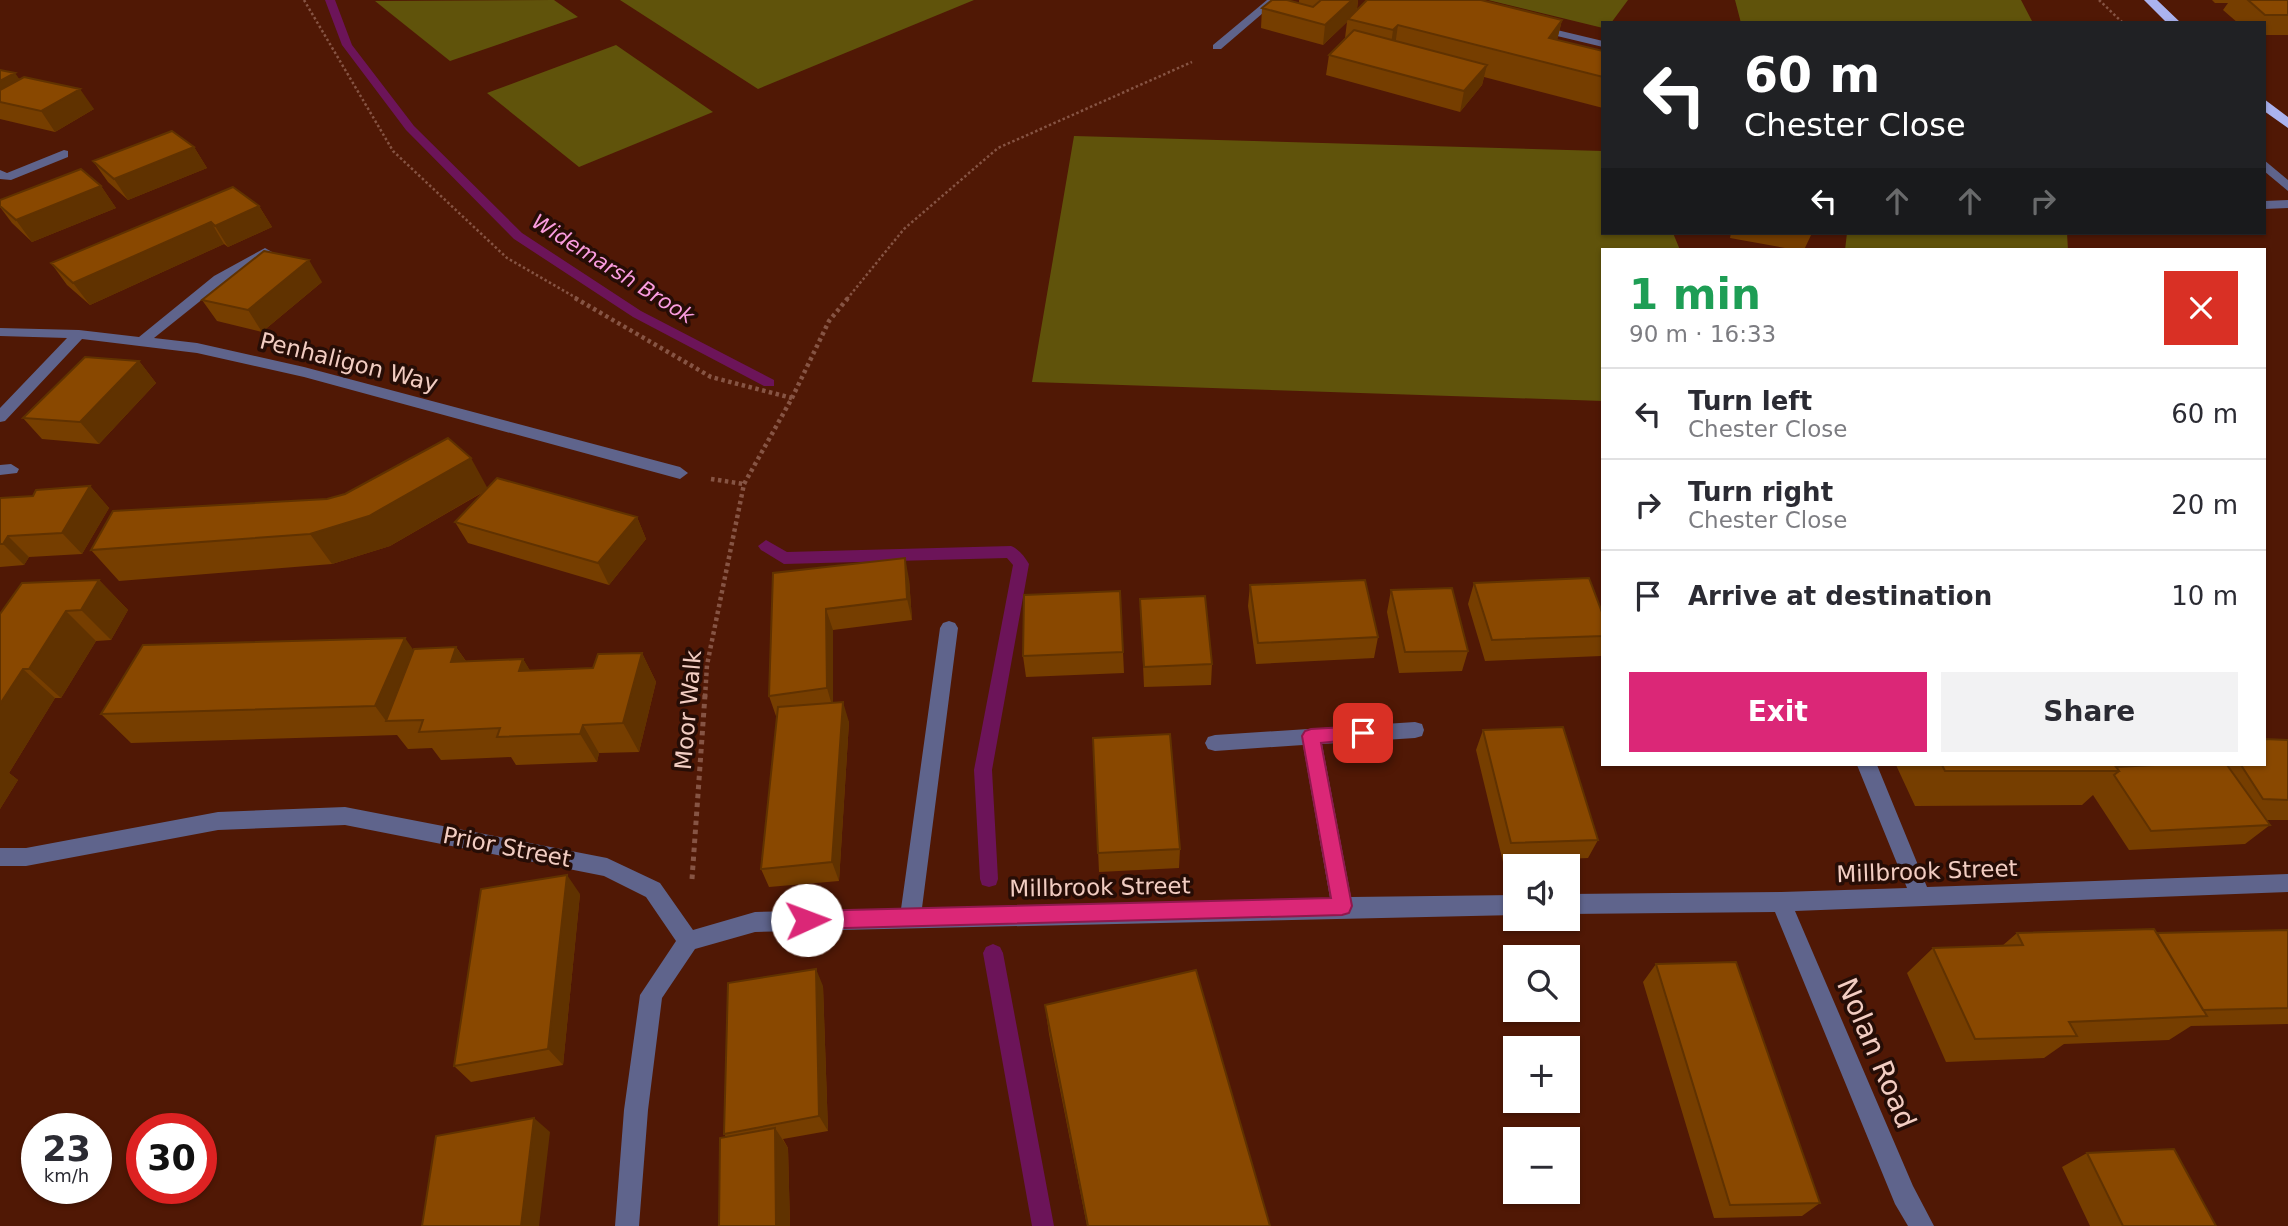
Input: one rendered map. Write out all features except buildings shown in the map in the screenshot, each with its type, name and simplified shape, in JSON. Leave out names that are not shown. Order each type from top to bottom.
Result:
[{"type":"highway","points":[[2150,0],[2173,21]]},
{"type":"highway","points":[[2266,105],[2288,124]]},
{"type":"street","points":[[1217,47],[1273,0]]},
{"type":"street","points":[[1527,26],[1601,44]]},
{"type":"street","points":[[0,174],[7,177],[64,153]]},
{"type":"street","points":[[2266,166],[2288,187]]},
{"type":"street","points":[[2266,205],[2288,204]]},
{"type":"street","points":[[141,342],[219,279],[265,252]]},
{"type":"street","name":"Penhaligon Way","points":[[0,332],[79,334],[197,348],[304,372],[680,473]]},
{"type":"street","points":[[0,417],[79,334]]},
{"type":"street","points":[[910,917],[949,628]]},
{"type":"street","points":[[1215,743],[1415,730]]},
{"type":"street","points":[[1311,736],[1342,906]]},
{"type":"street","points":[[1867,766],[1921,897]]},
{"type":"street","name":"Prior Street","points":[[0,857],[26,857],[218,821],[345,816],[607,867],[653,890],[688,942]]},
{"type":"street","name":"Millbrook Street","points":[[1580,904],[1781,902],[2288,883]]},
{"type":"street","name":"Nolan Road","points":[[1781,902],[1904,1195],[1922,1226]]},
{"type":"street","name":"Millbrook Street","points":[[688,942],[755,922],[1342,906],[1503,905]]},
{"type":"street","points":[[626,1226],[636,1110],[651,995],[688,942]]},
{"type":"path","points":[[304,0],[393,151],[507,258],[711,377],[792,398]]},
{"type":"path","points":[[2099,0],[2121,21]]},
{"type":"path","name":"Moor Walk","points":[[688,942],[708,665],[744,484],[792,398],[829,321],[904,229],[998,148],[1187,65],[1217,47]]},
{"type":"shaded area","points":[[554,0],[578,17],[450,61],[375,1]]},
{"type":"shaded area","points":[[620,0],[974,0],[758,89]]},
{"type":"shaded area","points":[[1488,0],[1628,0],[1612,21],[1601,21],[1601,28]]},
{"type":"shaded area","points":[[1735,0],[2021,0],[2032,21],[1740,21]]},
{"type":"shaded area","points":[[616,45],[713,112],[579,167],[487,93]]},
{"type":"shaded area","points":[[1074,136],[1601,151],[1601,235],[1674,235],[1679,248],[1601,248],[1601,401],[1032,382]]},
{"type":"shaded area","points":[[1847,235],[2067,235],[2068,248],[1845,248]]},
{"type":"waterway","name":"Widemarsh Brook","points":[[330,0],[347,45],[410,128],[518,236],[637,314],[769,383]]},
{"type":"waterway","name":"Widemarsh Brook","points":[[766,546],[784,558],[1011,552],[1021,564],[983,770],[989,879]]},
{"type":"waterway","name":"Widemarsh Brook","points":[[993,953],[1043,1226]]},
{"type":"route","points":[[807,920],[1342,906],[1311,736],[1363,733]]}]
